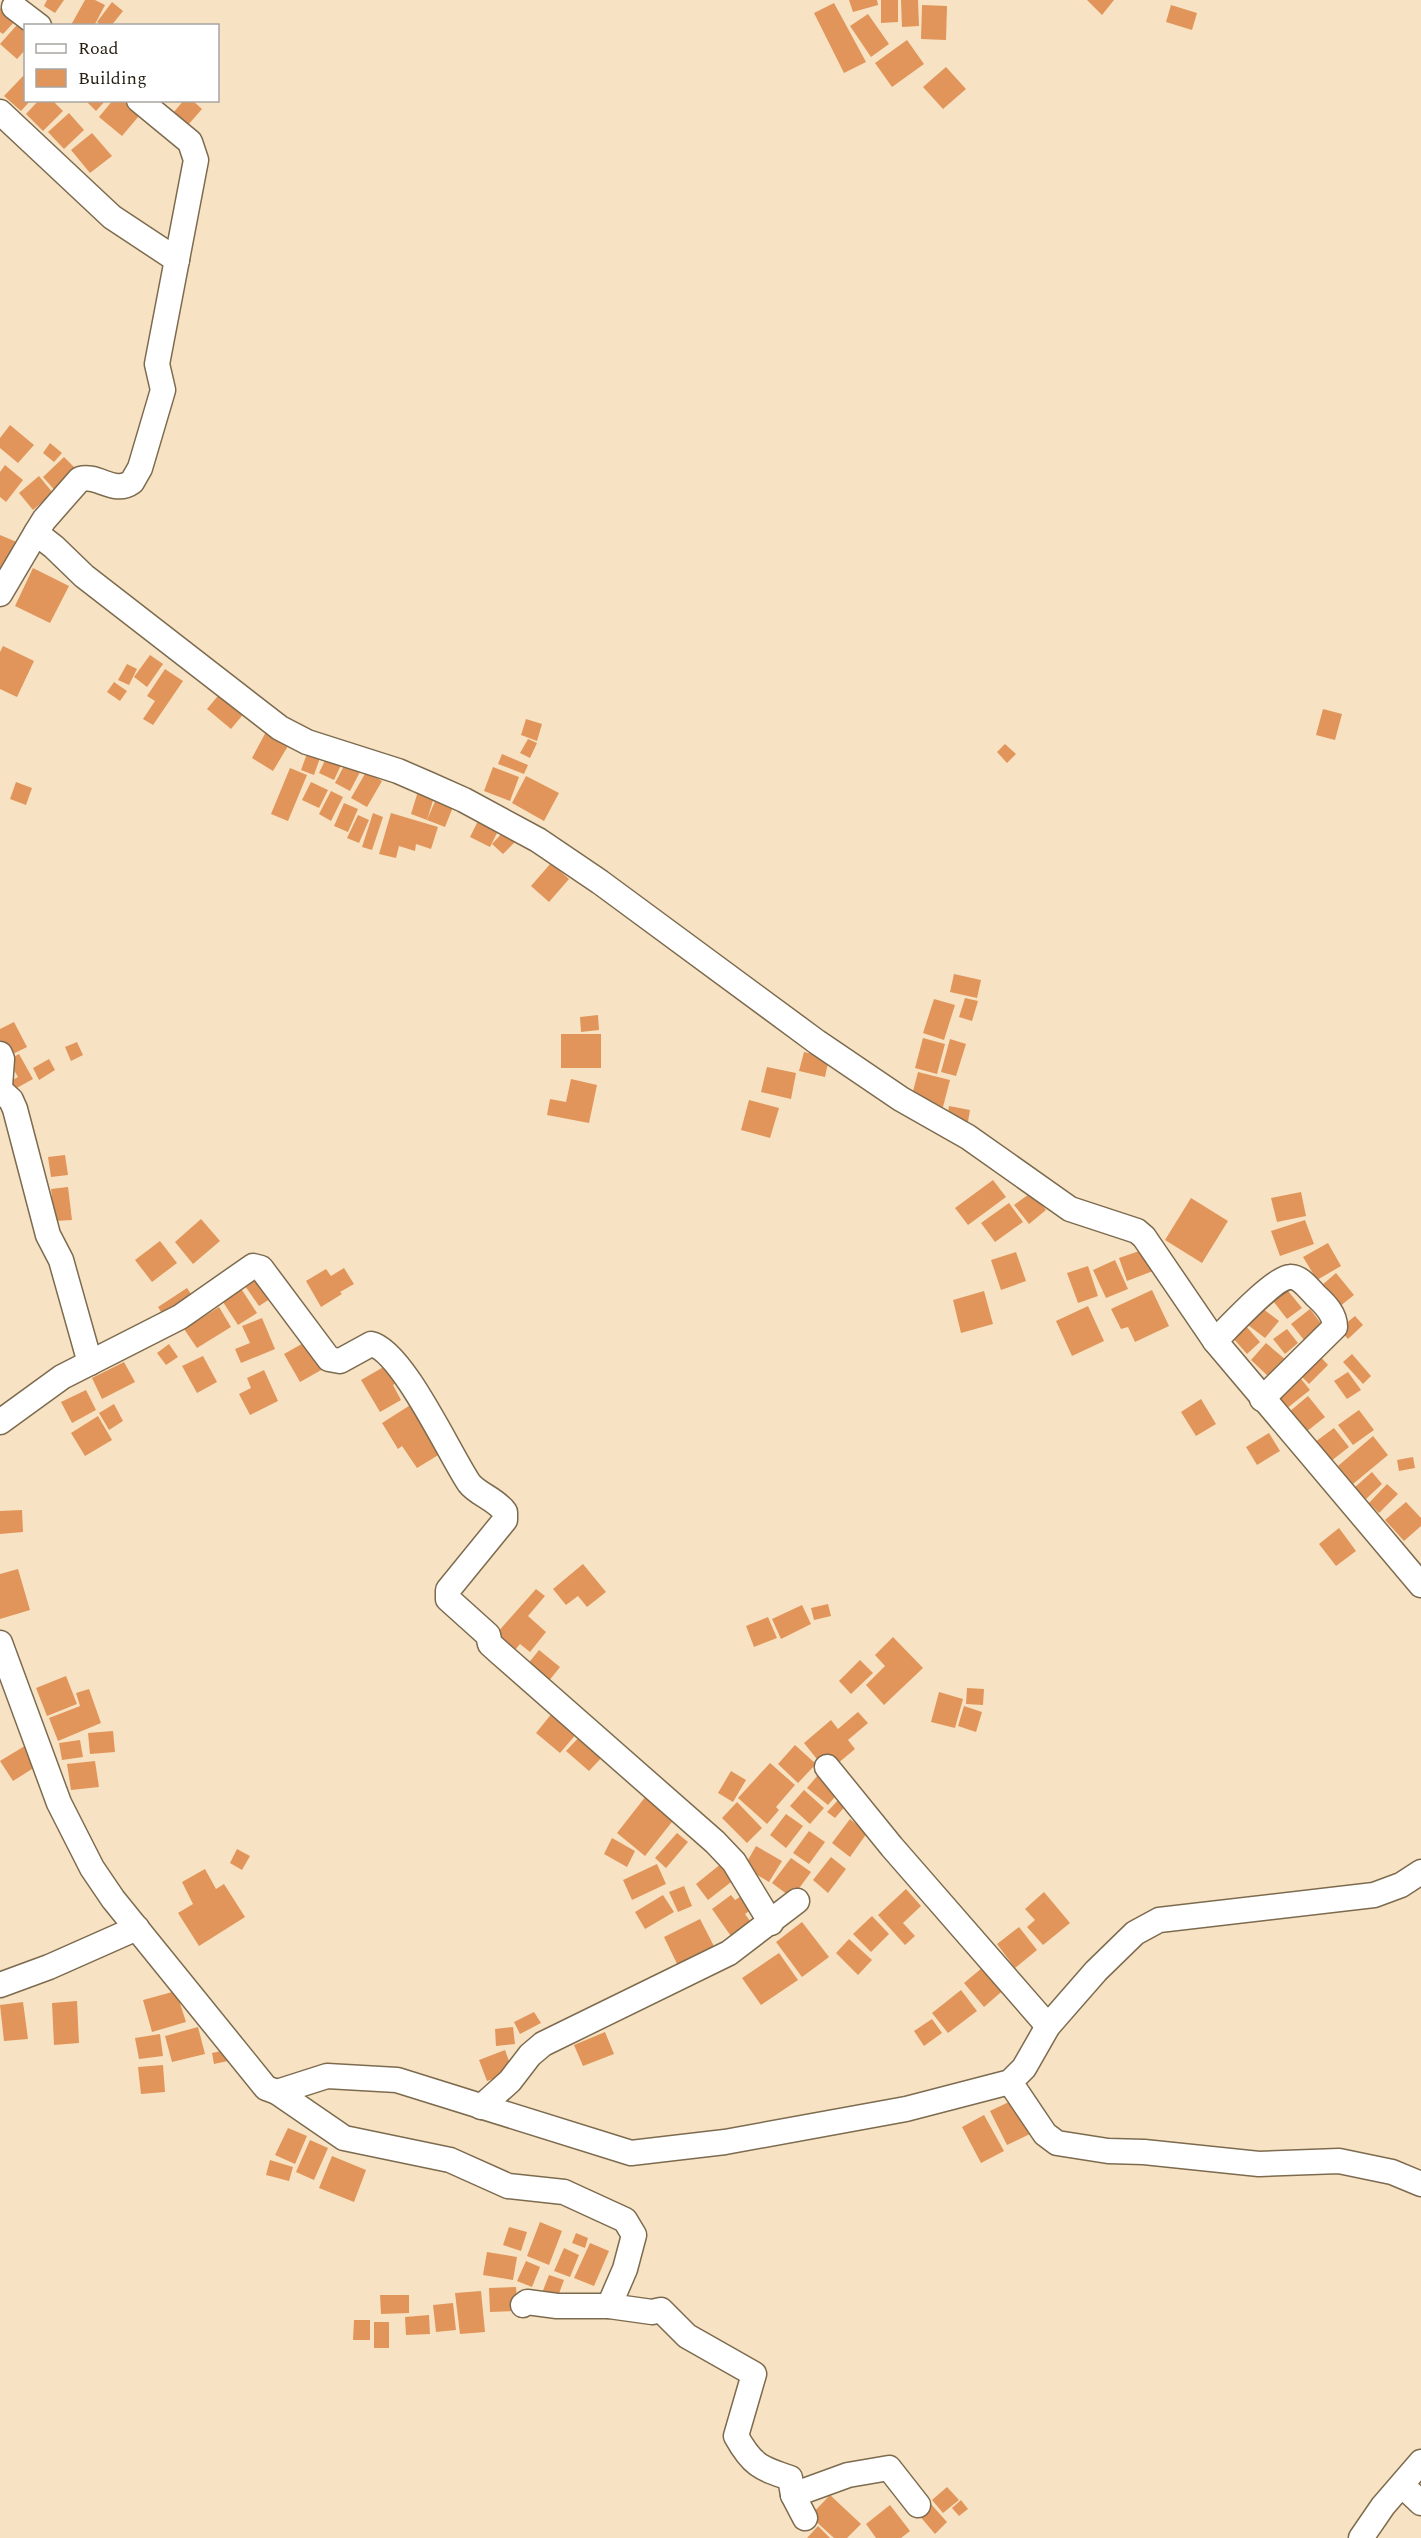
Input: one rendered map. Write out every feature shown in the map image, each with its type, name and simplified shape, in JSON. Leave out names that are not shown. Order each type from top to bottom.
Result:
[{"type":"street","points":[[14,7],[36,24]]},
{"type":"street","points":[[0,594],[44,520],[80,479],[91,479],[121,487],[130,484],[136,477],[163,390],[157,364],[195,168],[195,154],[190,142],[183,135],[142,102]]},
{"type":"street","points":[[0,112],[112,218],[177,260]]},
{"type":"street","points":[[36,533],[84,576],[280,728],[306,742],[398,771],[428,784],[464,800],[538,840],[600,882],[817,1042],[901,1099],[968,1137],[1070,1209],[1137,1231],[1215,1341],[1421,1585]]},
{"type":"street","points":[[0,1054],[2,1059],[0,1088],[11,1100],[15,1109],[48,1235],[61,1260],[90,1363]]},
{"type":"street","points":[[0,1422],[62,1377],[180,1317],[256,1265],[266,1272],[329,1359],[340,1361],[368,1345],[380,1348],[410,1382],[471,1486],[490,1497],[504,1510],[507,1516],[448,1590],[448,1599],[488,1635],[490,1643],[500,1653],[715,1842],[734,1862],[771,1923]]},
{"type":"street","points":[[1215,1341],[1265,1292],[1287,1277],[1298,1279],[1323,1302],[1334,1319],[1335,1327],[1262,1399]]},
{"type":"street","points":[[0,1643],[68,1823],[92,1868],[113,1899],[262,2084],[271,2091],[278,2092],[327,2076],[397,2080],[631,2153],[725,2142],[906,2109],[1010,2082],[1024,2068],[1048,2026],[1096,1971],[1135,1933],[1153,1922],[1374,1894],[1410,1881],[1421,1872]]},
{"type":"street","points":[[827,1767],[900,1856],[1048,2026]]},
{"type":"street","points":[[481,2108],[510,2081],[530,2055],[543,2044],[729,1953],[797,1901]]},
{"type":"street","points":[[0,1985],[49,1968],[137,1928]]},
{"type":"street","points":[[1010,2082],[1045,2134],[1057,2143],[1108,2151],[1144,2151],[1259,2164],[1339,2160],[1392,2172],[1421,2184]]},
{"type":"street","points":[[278,2092],[344,2138],[450,2160],[508,2186],[564,2192],[625,2220],[634,2235],[625,2269],[609,2306]]},
{"type":"street","points":[[523,2305],[528,2302],[557,2306],[609,2306],[652,2312],[661,2310],[687,2336],[754,2374],[736,2436],[746,2453],[761,2468],[790,2478],[793,2495],[805,2518]]},
{"type":"street","points":[[1361,2538],[1383,2506],[1421,2462]]},
{"type":"street","points":[[793,2495],[848,2475],[890,2468],[918,2505]]},
{"type":"street","points":[[1402,2485],[1421,2503]]},
{"type":"building","points":[[47,0],[64,0],[55,13],[44,6]]},
{"type":"building","points":[[85,0],[95,0],[105,5],[95,24],[72,24]]},
{"type":"building","points":[[849,0],[877,0],[878,5],[853,12]]},
{"type":"building","points":[[881,0],[898,0],[898,22],[881,23]]},
{"type":"building","points":[[901,0],[918,0],[919,26],[902,27]]},
{"type":"building","points":[[1087,0],[1114,0],[1102,15]]},
{"type":"building","points":[[112,2],[123,11],[113,24],[97,22]]},
{"type":"building","points":[[834,3],[866,62],[844,73],[814,13]]},
{"type":"building","points":[[5,4],[19,17],[3,34],[0,32],[0,9]]},
{"type":"building","points":[[922,5],[947,6],[946,40],[921,39]]},
{"type":"building","points":[[1171,5],[1197,13],[1192,30],[1166,22]]},
{"type":"building","points":[[868,14],[889,44],[871,57],[850,26]]},
{"type":"building","points":[[24,17],[24,51],[17,59],[0,44]]},
{"type":"building","points":[[907,40],[924,64],[892,87],[875,63]]},
{"type":"building","points":[[946,67],[966,89],[943,109],[923,87]]},
{"type":"building","points":[[24,75],[24,102],[29,102],[21,111],[4,96]]},
{"type":"building","points":[[37,102],[54,102],[63,111],[43,131],[26,114]]},
{"type":"building","points":[[87,102],[104,102],[96,111]]},
{"type":"building","points":[[111,102],[135,102],[144,110],[122,136],[99,117]]},
{"type":"building","points":[[182,102],[194,102],[202,109],[188,125],[173,113]]},
{"type":"building","points":[[69,113],[84,130],[64,149],[48,132]]},
{"type":"building","points":[[92,133],[112,156],[90,173],[71,150]]},
{"type":"building","points":[[10,425],[34,445],[18,463],[0,448],[0,438]]},
{"type":"building","points":[[50,443],[62,453],[54,462],[43,453]]},
{"type":"building","points":[[64,457],[80,473],[58,494],[43,477]]},
{"type":"building","points":[[5,465],[23,480],[6,502],[0,497],[0,472]]},
{"type":"building","points":[[39,476],[53,493],[33,510],[19,493]]},
{"type":"building","points":[[0,535],[19,543],[0,571]]},
{"type":"building","points":[[33,568],[69,586],[50,623],[15,606]]},
{"type":"building","points":[[3,646],[34,661],[17,697],[0,689],[0,652]]},
{"type":"building","points":[[150,655],[163,664],[147,687],[134,677]]},
{"type":"building","points":[[127,664],[137,669],[129,685],[118,680]]},
{"type":"building","points":[[165,669],[183,681],[153,725],[143,719],[155,701],[147,696]]},
{"type":"building","points":[[114,682],[127,691],[120,701],[107,692]]},
{"type":"building","points":[[222,691],[246,711],[231,729],[207,709]]},
{"type":"building","points":[[1323,709],[1342,714],[1335,740],[1316,735]]},
{"type":"building","points":[[526,719],[542,724],[537,741],[521,735]]},
{"type":"building","points":[[268,728],[291,741],[273,771],[252,758]]},
{"type":"building","points":[[528,739],[537,743],[530,758],[520,753]]},
{"type":"building","points":[[1005,744],[1016,754],[1007,763],[997,752]]},
{"type":"building","points":[[308,751],[321,755],[314,775],[301,770]]},
{"type":"building","points":[[502,754],[528,765],[524,774],[498,764]]},
{"type":"building","points":[[327,756],[342,763],[334,780],[319,773]]},
{"type":"building","points":[[345,764],[360,772],[350,791],[335,783]]},
{"type":"building","points":[[493,767],[519,777],[510,801],[484,791]]},
{"type":"building","points":[[290,768],[307,775],[288,821],[271,814]]},
{"type":"building","points":[[366,772],[382,781],[367,807],[351,798]]},
{"type":"building","points":[[526,776],[559,793],[544,821],[512,803]]},
{"type":"building","points":[[16,782],[32,788],[26,805],[10,799]]},
{"type":"building","points":[[311,782],[328,790],[319,808],[302,800]]},
{"type":"building","points":[[419,788],[435,794],[427,820],[411,814]]},
{"type":"building","points":[[331,791],[343,797],[331,821],[319,814]]},
{"type":"building","points":[[436,799],[453,807],[445,827],[427,820]]},
{"type":"building","points":[[344,803],[358,809],[348,832],[334,826]]},
{"type":"building","points":[[373,813],[383,817],[372,850],[362,847]]},
{"type":"building","points":[[391,813],[438,827],[431,849],[416,844],[415,851],[399,846],[396,858],[379,854]]},
{"type":"building","points":[[358,815],[369,820],[359,843],[347,838]]},
{"type":"building","points":[[480,817],[500,827],[490,847],[470,837]]},
{"type":"building","points":[[504,831],[515,842],[503,854],[492,844]]},
{"type":"building","points":[[551,863],[569,879],[549,902],[531,886]]},
{"type":"building","points":[[954,974],[981,980],[977,998],[950,992]]},
{"type":"building","points":[[965,998],[978,1001],[972,1021],[959,1017]]},
{"type":"building","points":[[934,999],[955,1005],[944,1040],[923,1033]]},
{"type":"building","points":[[598,1015],[599,1030],[581,1032],[580,1017]]},
{"type":"building","points":[[14,1022],[27,1047],[9,1056],[0,1040],[0,1029]]},
{"type":"building","points":[[561,1034],[601,1034],[601,1068],[561,1068]]},
{"type":"building","points":[[923,1038],[945,1044],[937,1074],[915,1068]]},
{"type":"building","points":[[950,1039],[966,1044],[956,1076],[941,1072]]},
{"type":"building","points":[[77,1042],[83,1055],[71,1061],[65,1047]]},
{"type":"building","points":[[804,1052],[829,1058],[825,1077],[799,1071]]},
{"type":"building","points":[[19,1054],[33,1079],[15,1089],[11,1081],[18,1077],[8,1060]]},
{"type":"building","points":[[49,1059],[55,1070],[39,1080],[33,1068]]},
{"type":"building","points":[[767,1067],[796,1073],[791,1099],[761,1092]]},
{"type":"building","points":[[918,1072],[950,1080],[943,1107],[911,1099]]},
{"type":"building","points":[[571,1079],[597,1085],[589,1123],[547,1115],[550,1099],[566,1102]]},
{"type":"building","points":[[749,1100],[779,1108],[770,1138],[741,1130]]},
{"type":"building","points":[[949,1106],[970,1110],[967,1127],[946,1124]]},
{"type":"building","points":[[65,1155],[68,1175],[51,1177],[48,1157]]},
{"type":"building","points":[[993,1180],[1006,1197],[968,1225],[955,1208]]},
{"type":"building","points":[[68,1187],[72,1220],[55,1221],[51,1189]]},
{"type":"building","points":[[1032,1192],[1046,1210],[1029,1224],[1014,1205]]},
{"type":"building","points":[[1301,1192],[1306,1216],[1277,1222],[1271,1198]]},
{"type":"building","points":[[1191,1198],[1228,1221],[1202,1263],[1165,1240]]},
{"type":"building","points":[[1009,1203],[1023,1222],[995,1242],[981,1223]]},
{"type":"building","points":[[201,1219],[220,1241],[193,1264],[175,1242]]},
{"type":"building","points":[[1305,1220],[1314,1244],[1280,1256],[1271,1231]]},
{"type":"building","points":[[160,1241],[177,1263],[152,1282],[135,1260]]},
{"type":"building","points":[[1328,1243],[1341,1266],[1317,1280],[1303,1257]]},
{"type":"building","points":[[1145,1249],[1153,1271],[1127,1281],[1119,1258]]},
{"type":"building","points":[[1016,1252],[1026,1281],[1001,1290],[991,1260]]},
{"type":"building","points":[[1115,1260],[1128,1289],[1106,1298],[1093,1270]]},
{"type":"building","points":[[1088,1266],[1098,1296],[1078,1303],[1067,1273]]},
{"type":"building","points":[[344,1268],[354,1284],[321,1307],[306,1281],[326,1269],[331,1276]]},
{"type":"building","points":[[1336,1273],[1354,1295],[1339,1307],[1321,1286]]},
{"type":"building","points":[[257,1274],[273,1297],[259,1306],[243,1283]]},
{"type":"building","points":[[1284,1286],[1302,1308],[1287,1319],[1270,1297]]},
{"type":"building","points":[[240,1287],[257,1313],[238,1325],[221,1299]]},
{"type":"building","points":[[187,1288],[195,1300],[166,1320],[158,1307]]},
{"type":"building","points":[[1152,1290],[1169,1326],[1135,1342],[1128,1327],[1121,1329],[1111,1309]]},
{"type":"building","points":[[984,1291],[993,1324],[961,1333],[953,1300]]},
{"type":"building","points":[[1088,1306],[1104,1341],[1072,1356],[1056,1321]]},
{"type":"building","points":[[219,1307],[231,1327],[197,1348],[184,1329]]},
{"type":"building","points":[[1262,1308],[1279,1321],[1265,1338],[1248,1325]]},
{"type":"building","points":[[1310,1309],[1323,1326],[1305,1341],[1291,1324]]},
{"type":"building","points":[[1355,1316],[1363,1325],[1348,1339],[1339,1329]]},
{"type":"building","points":[[262,1318],[275,1349],[241,1363],[235,1349],[250,1343],[242,1326]]},
{"type":"building","points":[[1245,1325],[1260,1342],[1247,1354],[1232,1337]]},
{"type":"building","points":[[1287,1329],[1298,1343],[1285,1354],[1273,1339]]},
{"type":"building","points":[[307,1341],[323,1369],[300,1382],[284,1354]]},
{"type":"building","points":[[1266,1343],[1286,1360],[1270,1378],[1251,1360]]},
{"type":"building","points":[[169,1344],[178,1357],[166,1365],[157,1353]]},
{"type":"building","points":[[1317,1353],[1328,1365],[1309,1384],[1297,1372]]},
{"type":"building","points":[[1352,1354],[1371,1376],[1363,1384],[1343,1362]]},
{"type":"building","points":[[203,1356],[217,1382],[197,1393],[182,1366]]},
{"type":"building","points":[[124,1362],[135,1382],[102,1399],[92,1378]]},
{"type":"building","points":[[387,1365],[397,1382],[393,1385],[401,1400],[380,1412],[361,1380]]},
{"type":"building","points":[[264,1370],[278,1401],[250,1415],[239,1394],[251,1388],[247,1378]]},
{"type":"building","points":[[1348,1372],[1361,1390],[1347,1399],[1334,1381]]},
{"type":"building","points":[[1298,1375],[1310,1390],[1286,1409],[1274,1393]]},
{"type":"building","points":[[86,1390],[96,1410],[72,1423],[61,1402]]},
{"type":"building","points":[[1308,1396],[1325,1417],[1306,1432],[1289,1412]]},
{"type":"building","points":[[1201,1399],[1216,1424],[1196,1436],[1181,1412]]},
{"type":"building","points":[[114,1404],[123,1421],[109,1430],[99,1413]]},
{"type":"building","points":[[412,1404],[440,1454],[417,1468],[402,1446],[398,1449],[382,1423]]},
{"type":"building","points":[[1359,1410],[1374,1430],[1353,1445],[1338,1425]]},
{"type":"building","points":[[98,1416],[112,1440],[85,1456],[71,1433]]},
{"type":"building","points":[[1334,1428],[1349,1447],[1326,1465],[1311,1445]]},
{"type":"building","points":[[1269,1433],[1280,1451],[1257,1465],[1246,1447]]},
{"type":"building","points":[[1373,1436],[1388,1455],[1353,1484],[1338,1466]]},
{"type":"building","points":[[1413,1457],[1415,1468],[1399,1471],[1397,1460]]},
{"type":"building","points":[[1372,1472],[1382,1484],[1366,1499],[1355,1487]]},
{"type":"building","points":[[1387,1484],[1398,1494],[1379,1513],[1369,1503]]},
{"type":"building","points":[[1406,1502],[1421,1518],[1421,1526],[1404,1541],[1385,1520]]},
{"type":"building","points":[[22,1510],[23,1532],[0,1534],[0,1511]]},
{"type":"building","points":[[1339,1528],[1356,1551],[1336,1566],[1319,1544]]},
{"type":"building","points":[[583,1564],[606,1592],[587,1607],[578,1596],[566,1605],[553,1589]]},
{"type":"building","points":[[18,1569],[30,1610],[0,1619],[0,1574]]},
{"type":"building","points":[[536,1589],[545,1596],[528,1616],[546,1632],[530,1652],[520,1644],[515,1650],[496,1634]]},
{"type":"building","points":[[828,1604],[831,1616],[814,1620],[811,1608]]},
{"type":"building","points":[[802,1605],[811,1624],[781,1639],[772,1619]]},
{"type":"building","points":[[768,1617],[777,1638],[754,1647],[746,1626]]},
{"type":"building","points":[[893,1637],[923,1668],[884,1705],[866,1685],[885,1666],[875,1655]]},
{"type":"building","points":[[539,1650],[560,1667],[544,1687],[523,1670]]},
{"type":"building","points":[[860,1660],[873,1673],[851,1694],[839,1681]]},
{"type":"building","points":[[66,1676],[77,1704],[47,1716],[36,1688]]},
{"type":"building","points":[[967,1688],[984,1689],[983,1705],[966,1704]]},
{"type":"building","points":[[89,1689],[101,1723],[58,1741],[49,1718],[80,1706],[76,1693]]},
{"type":"building","points":[[939,1692],[963,1699],[955,1728],[931,1722]]},
{"type":"building","points":[[964,1706],[982,1712],[976,1732],[958,1726]]},
{"type":"building","points":[[553,1712],[578,1732],[560,1753],[536,1733]]},
{"type":"building","points":[[858,1712],[868,1723],[848,1740],[855,1749],[837,1764],[829,1755],[820,1763],[804,1743],[831,1720],[838,1729]]},
{"type":"building","points":[[113,1731],[115,1752],[90,1754],[88,1733]]},
{"type":"building","points":[[582,1734],[605,1754],[589,1771],[566,1751]]},
{"type":"building","points":[[80,1740],[83,1757],[62,1760],[59,1743]]},
{"type":"building","points":[[28,1744],[40,1764],[13,1781],[0,1761]]},
{"type":"building","points":[[795,1745],[816,1764],[798,1783],[778,1764]]},
{"type":"building","points":[[95,1761],[99,1787],[71,1790],[67,1764]]},
{"type":"building","points":[[770,1763],[795,1785],[776,1807],[779,1810],[767,1824],[738,1798]]},
{"type":"building","points":[[731,1771],[746,1780],[733,1802],[718,1793]]},
{"type":"building","points":[[818,1775],[839,1792],[828,1805],[807,1788]]},
{"type":"building","points":[[804,1790],[824,1808],[810,1824],[790,1806]]},
{"type":"building","points":[[646,1796],[675,1818],[645,1856],[617,1833]]},
{"type":"building","points":[[841,1797],[848,1803],[835,1818],[827,1812]]},
{"type":"building","points":[[737,1802],[762,1828],[747,1843],[722,1818]]},
{"type":"building","points":[[786,1814],[803,1826],[786,1848],[770,1835]]},
{"type":"building","points":[[850,1819],[867,1833],[850,1857],[832,1843]]},
{"type":"building","points":[[809,1831],[825,1842],[809,1864],[793,1853]]},
{"type":"building","points":[[677,1833],[688,1842],[666,1868],[655,1858]]},
{"type":"building","points":[[612,1838],[635,1851],[627,1867],[604,1854]]},
{"type":"building","points":[[756,1846],[782,1861],[769,1882],[744,1867]]},
{"type":"building","points":[[237,1849],[250,1856],[242,1870],[230,1863]]},
{"type":"building","points":[[831,1857],[846,1869],[828,1893],[813,1880]]},
{"type":"building","points":[[791,1858],[811,1872],[792,1898],[772,1883]]},
{"type":"building","points":[[722,1863],[735,1879],[708,1900],[696,1884]]},
{"type":"building","points":[[657,1864],[666,1884],[632,1900],[623,1880]]},
{"type":"building","points":[[205,1869],[216,1889],[224,1884],[245,1917],[199,1946],[178,1913],[193,1904],[182,1882]]},
{"type":"building","points":[[684,1886],[692,1906],[678,1912],[669,1892]]},
{"type":"building","points":[[906,1889],[921,1906],[903,1923],[915,1936],[905,1945],[878,1915]]},
{"type":"building","points":[[748,1892],[758,1905],[745,1914],[755,1928],[735,1942],[712,1909],[731,1895],[735,1900]]},
{"type":"building","points":[[1044,1892],[1070,1923],[1043,1945],[1027,1927],[1035,1920],[1025,1909]]},
{"type":"building","points":[[663,1895],[674,1912],[645,1929],[635,1912]]},
{"type":"building","points":[[872,1916],[889,1934],[871,1952],[853,1934]]},
{"type":"building","points":[[700,1919],[718,1954],[681,1972],[664,1937]]},
{"type":"building","points":[[802,1922],[829,1957],[802,1977],[776,1942]]},
{"type":"building","points":[[1019,1927],[1037,1950],[1015,1968],[997,1944]]},
{"type":"building","points":[[849,1939],[872,1960],[858,1975],[836,1953]]},
{"type":"building","points":[[779,1953],[798,1980],[761,2005],[742,1978]]},
{"type":"building","points":[[988,1963],[1008,1986],[984,2007],[964,1983]]},
{"type":"building","points":[[961,1990],[977,2011],[948,2033],[932,2013]]},
{"type":"building","points":[[176,1991],[186,2022],[152,2032],[143,2000]]},
{"type":"building","points":[[77,2001],[79,2043],[54,2045],[52,2003]]},
{"type":"building","points":[[23,2002],[28,2039],[4,2041],[0,2005]]},
{"type":"building","points":[[534,2012],[541,2023],[520,2034],[514,2022]]},
{"type":"building","points":[[932,2019],[942,2033],[924,2046],[914,2031]]},
{"type":"building","points":[[198,2027],[205,2054],[172,2062],[165,2036]]},
{"type":"building","points":[[513,2027],[515,2044],[496,2046],[495,2029]]},
{"type":"building","points":[[605,2032],[614,2054],[583,2066],[574,2045]]},
{"type":"building","points":[[160,2034],[163,2056],[139,2059],[135,2038]]},
{"type":"building","points":[[226,2050],[228,2061],[214,2064],[212,2053]]},
{"type":"building","points":[[505,2050],[513,2072],[487,2081],[479,2060]]},
{"type":"building","points":[[163,2065],[165,2092],[141,2094],[138,2067]]},
{"type":"building","points":[[1015,2099],[1032,2133],[1007,2145],[990,2111]]},
{"type":"building","points":[[984,2115],[1004,2151],[981,2163],[962,2127]]},
{"type":"building","points":[[288,2128],[307,2136],[295,2164],[275,2155]]},
{"type":"building","points":[[310,2140],[328,2148],[314,2180],[296,2172]]},
{"type":"building","points":[[332,2156],[366,2170],[354,2202],[319,2188]]},
{"type":"building","points":[[270,2160],[293,2167],[289,2181],[266,2175]]},
{"type":"building","points":[[540,2222],[562,2231],[549,2265],[527,2256]]},
{"type":"building","points":[[509,2227],[527,2232],[521,2251],[503,2245]]},
{"type":"building","points":[[576,2233],[588,2238],[585,2248],[572,2243]]},
{"type":"building","points":[[590,2243],[609,2251],[594,2286],[574,2278]]},
{"type":"building","points":[[564,2248],[579,2255],[570,2277],[554,2271]]},
{"type":"building","points":[[487,2252],[517,2257],[513,2280],[483,2275]]},
{"type":"building","points":[[526,2261],[540,2267],[532,2287],[517,2281]]},
{"type":"building","points":[[549,2275],[564,2280],[557,2299],[542,2293]]},
{"type":"building","points":[[516,2287],[518,2311],[490,2312],[489,2288]]},
{"type":"building","points":[[481,2291],[485,2332],[460,2334],[455,2293]]},
{"type":"building","points":[[380,2295],[409,2295],[409,2313],[381,2314]]},
{"type":"building","points":[[453,2303],[456,2330],[436,2332],[433,2305]]},
{"type":"building","points":[[429,2315],[430,2334],[406,2335],[405,2317]]},
{"type":"building","points":[[354,2320],[370,2320],[370,2340],[353,2340]]},
{"type":"building","points":[[374,2322],[389,2322],[389,2348],[374,2348]]},
{"type":"building","points":[[947,2487],[959,2500],[943,2513],[932,2500]]},
{"type":"building","points":[[830,2495],[861,2524],[847,2538],[834,2538],[810,2516]]},
{"type":"building","points":[[961,2500],[968,2509],[959,2516],[952,2508]]},
{"type":"building","points":[[930,2503],[947,2522],[935,2534],[918,2514]]},
{"type":"building","points":[[890,2505],[910,2531],[901,2538],[876,2538],[866,2524]]},
{"type":"building","points":[[818,2526],[830,2538],[807,2538]]}]
